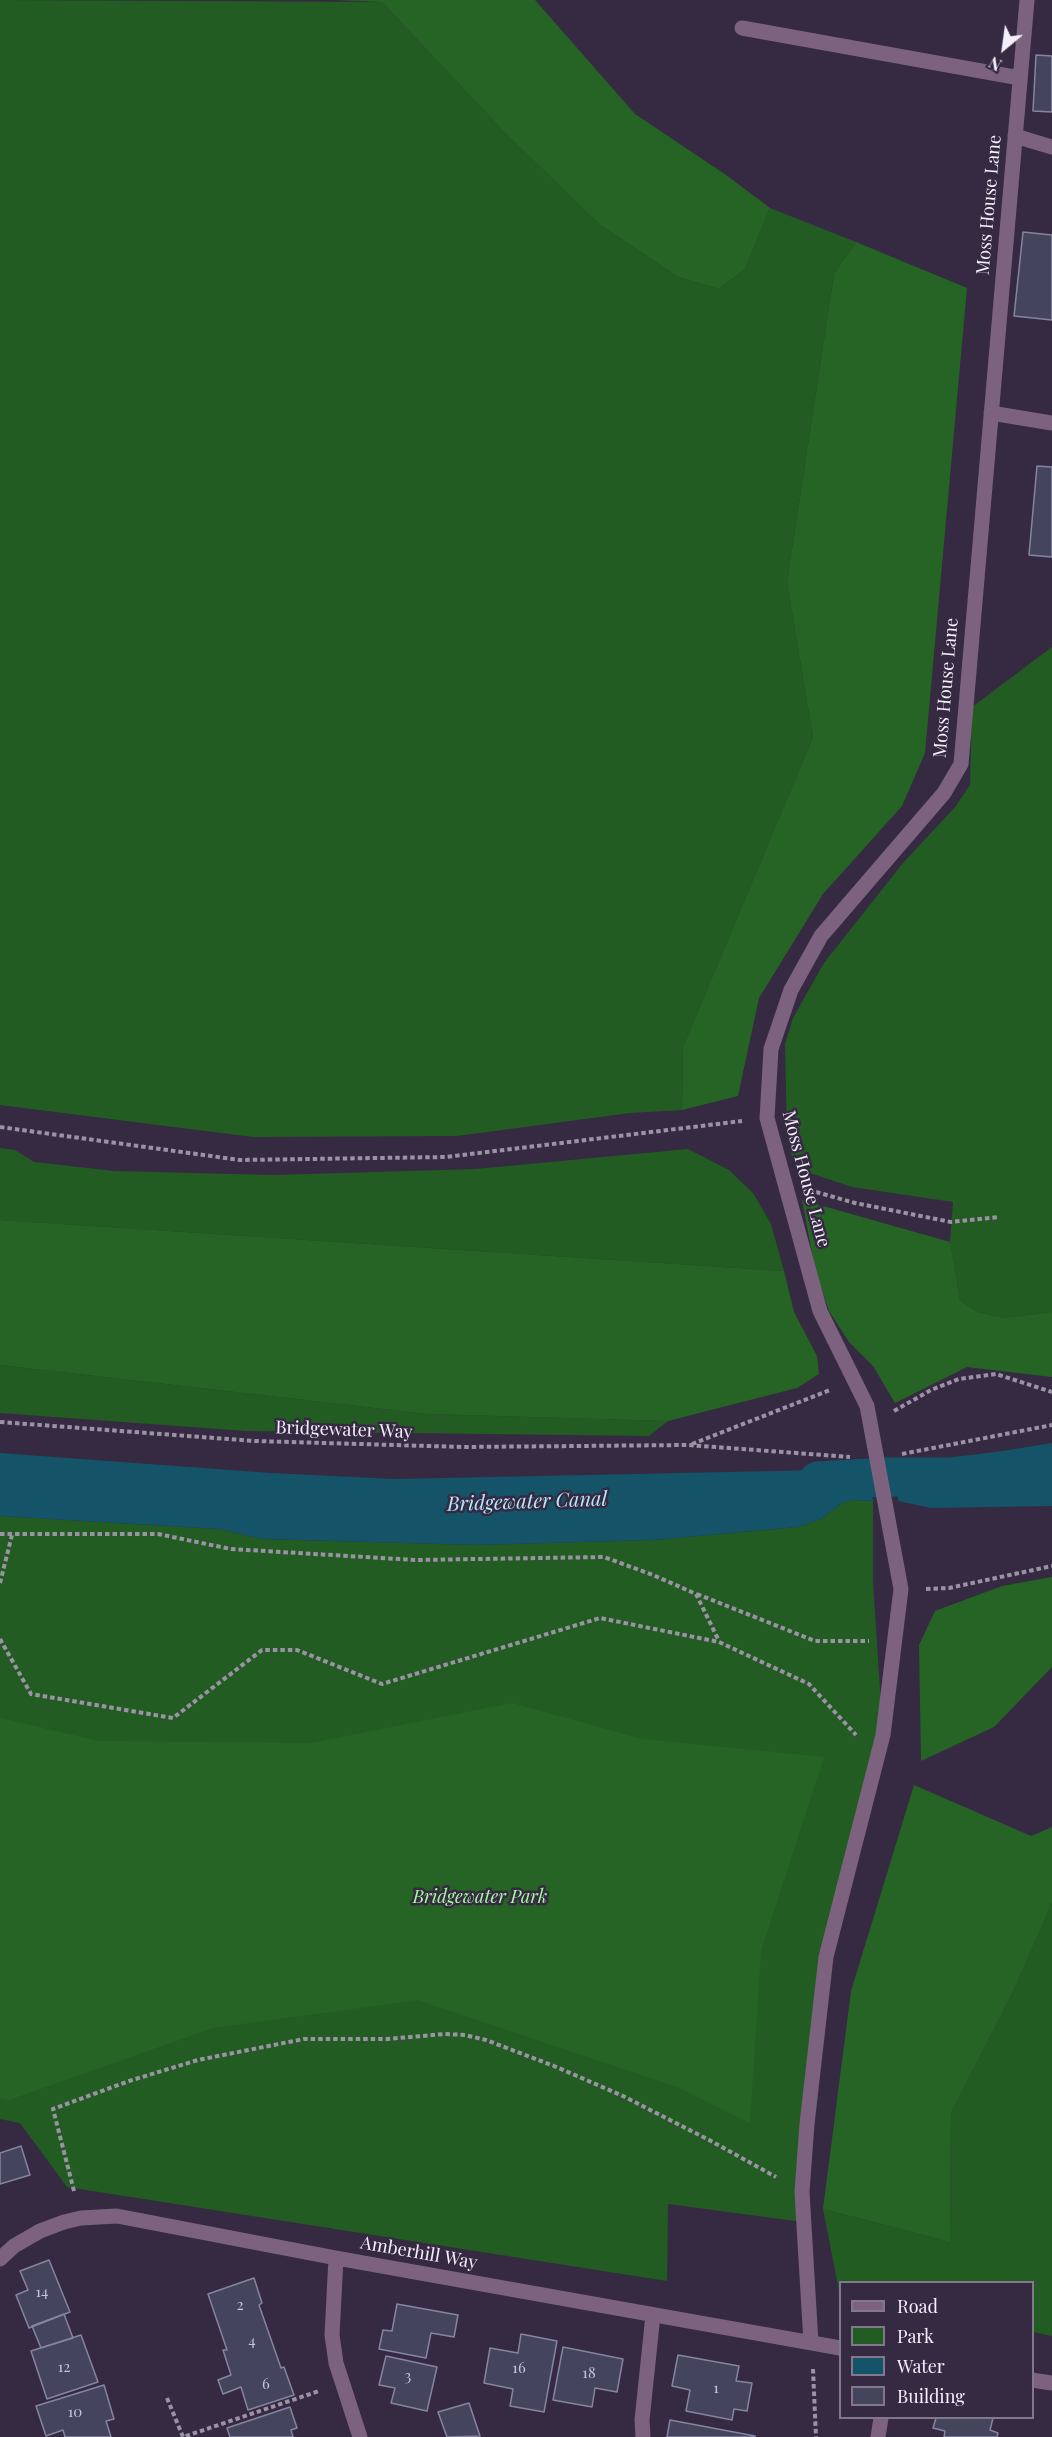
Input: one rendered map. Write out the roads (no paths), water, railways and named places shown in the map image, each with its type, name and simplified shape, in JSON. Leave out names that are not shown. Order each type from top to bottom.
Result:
[{"type":"street","name":"Moss House Lane","points":[[811,2343],[802,2192],[807,2124],[826,1957],[883,1735],[901,1589],[867,1406],[820,1311],[767,1118],[771,1049],[792,990],[821,936],[944,793],[961,764],[1027,0]]},
{"type":"street","points":[[742,28],[1020,78]]},
{"type":"street","points":[[1015,136],[1052,147]]},
{"type":"street","points":[[991,413],[1052,423]]},
{"type":"street","name":"Amberhill Way","points":[[0,2259],[14,2246],[40,2231],[81,2218],[117,2216],[336,2258],[839,2348]]},
{"type":"street","points":[[336,2258],[332,2335],[336,2363],[360,2437]]},
{"type":"street","points":[[643,2437],[642,2420],[653,2315]]},
{"type":"street","points":[[1034,2380],[1052,2384]]},
{"type":"street","points":[[878,2437],[881,2419]]},
{"type":"water","points":[[1052,1443],[1052,1506],[931,1508],[898,1501],[896,1468]]},
{"type":"water","points":[[0,1453],[271,1473],[395,1479],[870,1469],[873,1501],[854,1500],[842,1503],[821,1519],[798,1527],[655,1540],[476,1545],[262,1539],[219,1529],[0,1516]]},
{"type":"waterway","name":"Bridgewater Canal","points":[[818,1481],[885,1477],[948,1477],[1052,1465]]},
{"type":"park label","name":"Bridgewater Park","points":[[480,1897]]}]
